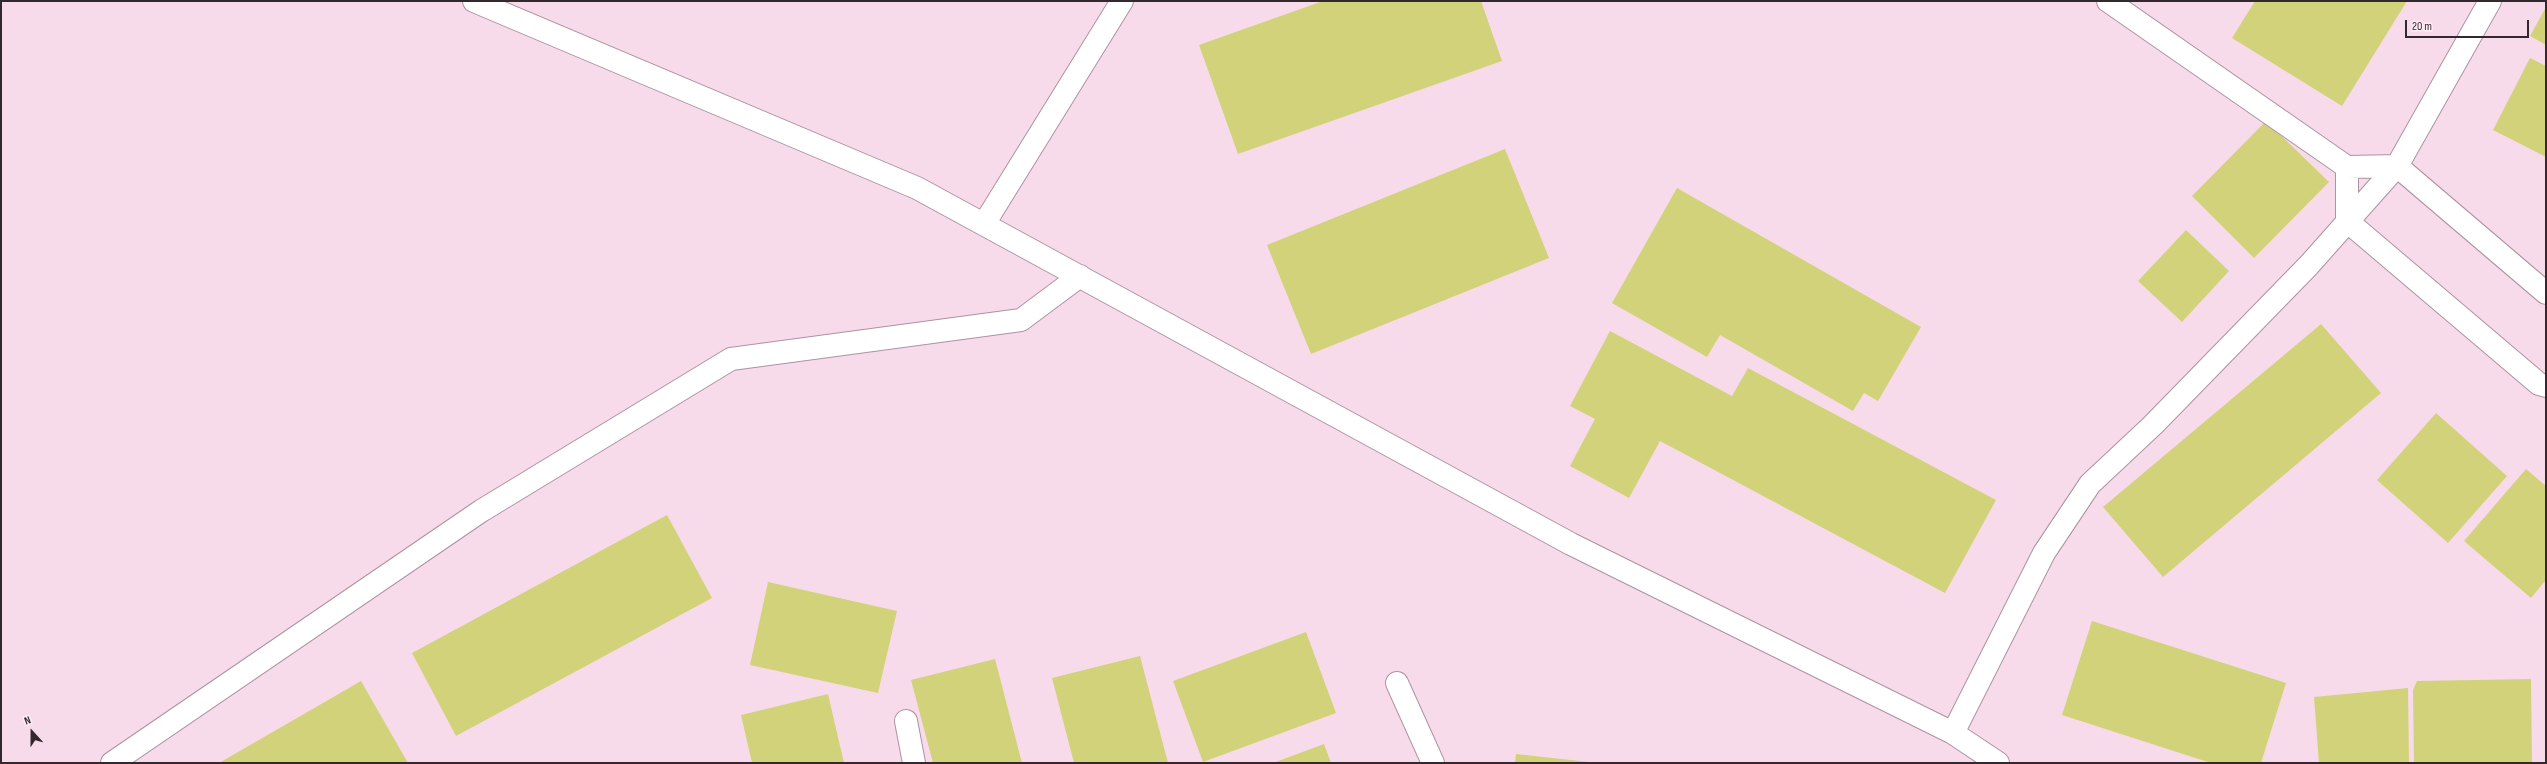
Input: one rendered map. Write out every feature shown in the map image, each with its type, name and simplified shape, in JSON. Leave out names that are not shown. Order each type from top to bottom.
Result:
[{"type":"street","points":[[474,1],[917,188],[1571,544],[1953,733],[1998,763]]},
{"type":"street","points":[[984,224],[1122,1]]},
{"type":"street","points":[[2108,1],[2347,167],[2397,166],[2546,293]]},
{"type":"street","points":[[1953,733],[2044,553],[2090,484],[2175,402],[2309,265],[2397,166],[2490,1]]},
{"type":"street","points":[[2347,167],[2347,221],[2540,384],[2546,386]]},
{"type":"street","points":[[112,763],[481,512],[731,359],[1020,320],[1080,276]]},
{"type":"street","points":[[1397,683],[1433,763]]},
{"type":"street","points":[[906,721],[914,763]]},
{"type":"building","points":[[1323,1],[1481,1],[1502,61],[1238,154],[1199,45]]},
{"type":"building","points":[[2255,1],[2407,1],[2342,106],[2232,38]]},
{"type":"building","points":[[2546,7],[2546,45],[2530,36]]},
{"type":"building","points":[[2530,58],[2546,66],[2546,157],[2493,130]]},
{"type":"building","points":[[2266,121],[2329,182],[2254,258],[2192,196]]},
{"type":"building","points":[[1505,149],[1549,258],[1311,354],[1267,245]]},
{"type":"building","points":[[1677,188],[1921,327],[1878,401],[1864,393],[1853,411],[1720,335],[1707,357],[1612,303]]},
{"type":"building","points":[[2186,230],[2229,271],[2182,322],[2138,281]]},
{"type":"building","points":[[2321,324],[2381,393],[2163,577],[2103,507]]},
{"type":"building","points":[[1610,331],[1732,396],[1748,368],[1996,500],[1945,593],[1660,441],[1629,498],[1570,466],[1595,419],[1570,406]]},
{"type":"building","points":[[2436,413],[2507,476],[2448,543],[2377,480]]},
{"type":"building","points":[[2526,469],[2546,486],[2546,580],[2531,598],[2464,541]]},
{"type":"building","points":[[667,515],[712,598],[456,736],[412,653]]},
{"type":"building","points":[[768,582],[897,611],[878,693],[750,665]]},
{"type":"building","points":[[2092,621],[2286,683],[2261,763],[2211,763],[2062,715]]},
{"type":"building","points":[[1306,632],[1336,713],[1203,762],[1173,681]]},
{"type":"building","points":[[1140,656],[1168,763],[1074,763],[1052,678]]},
{"type":"building","points":[[995,659],[1022,763],[933,763],[911,680]]},
{"type":"building","points":[[2531,679],[2532,763],[2414,763],[2413,690],[2417,681]]},
{"type":"building","points":[[361,681],[408,763],[219,763]]},
{"type":"building","points":[[2408,688],[2409,763],[2319,763],[2314,697]]},
{"type":"building","points":[[828,694],[844,763],[752,763],[741,715]]},
{"type":"building","points":[[1324,744],[1331,763],[1273,763]]},
{"type":"building","points":[[1516,754],[1589,762],[1589,763],[1515,763]]}]
